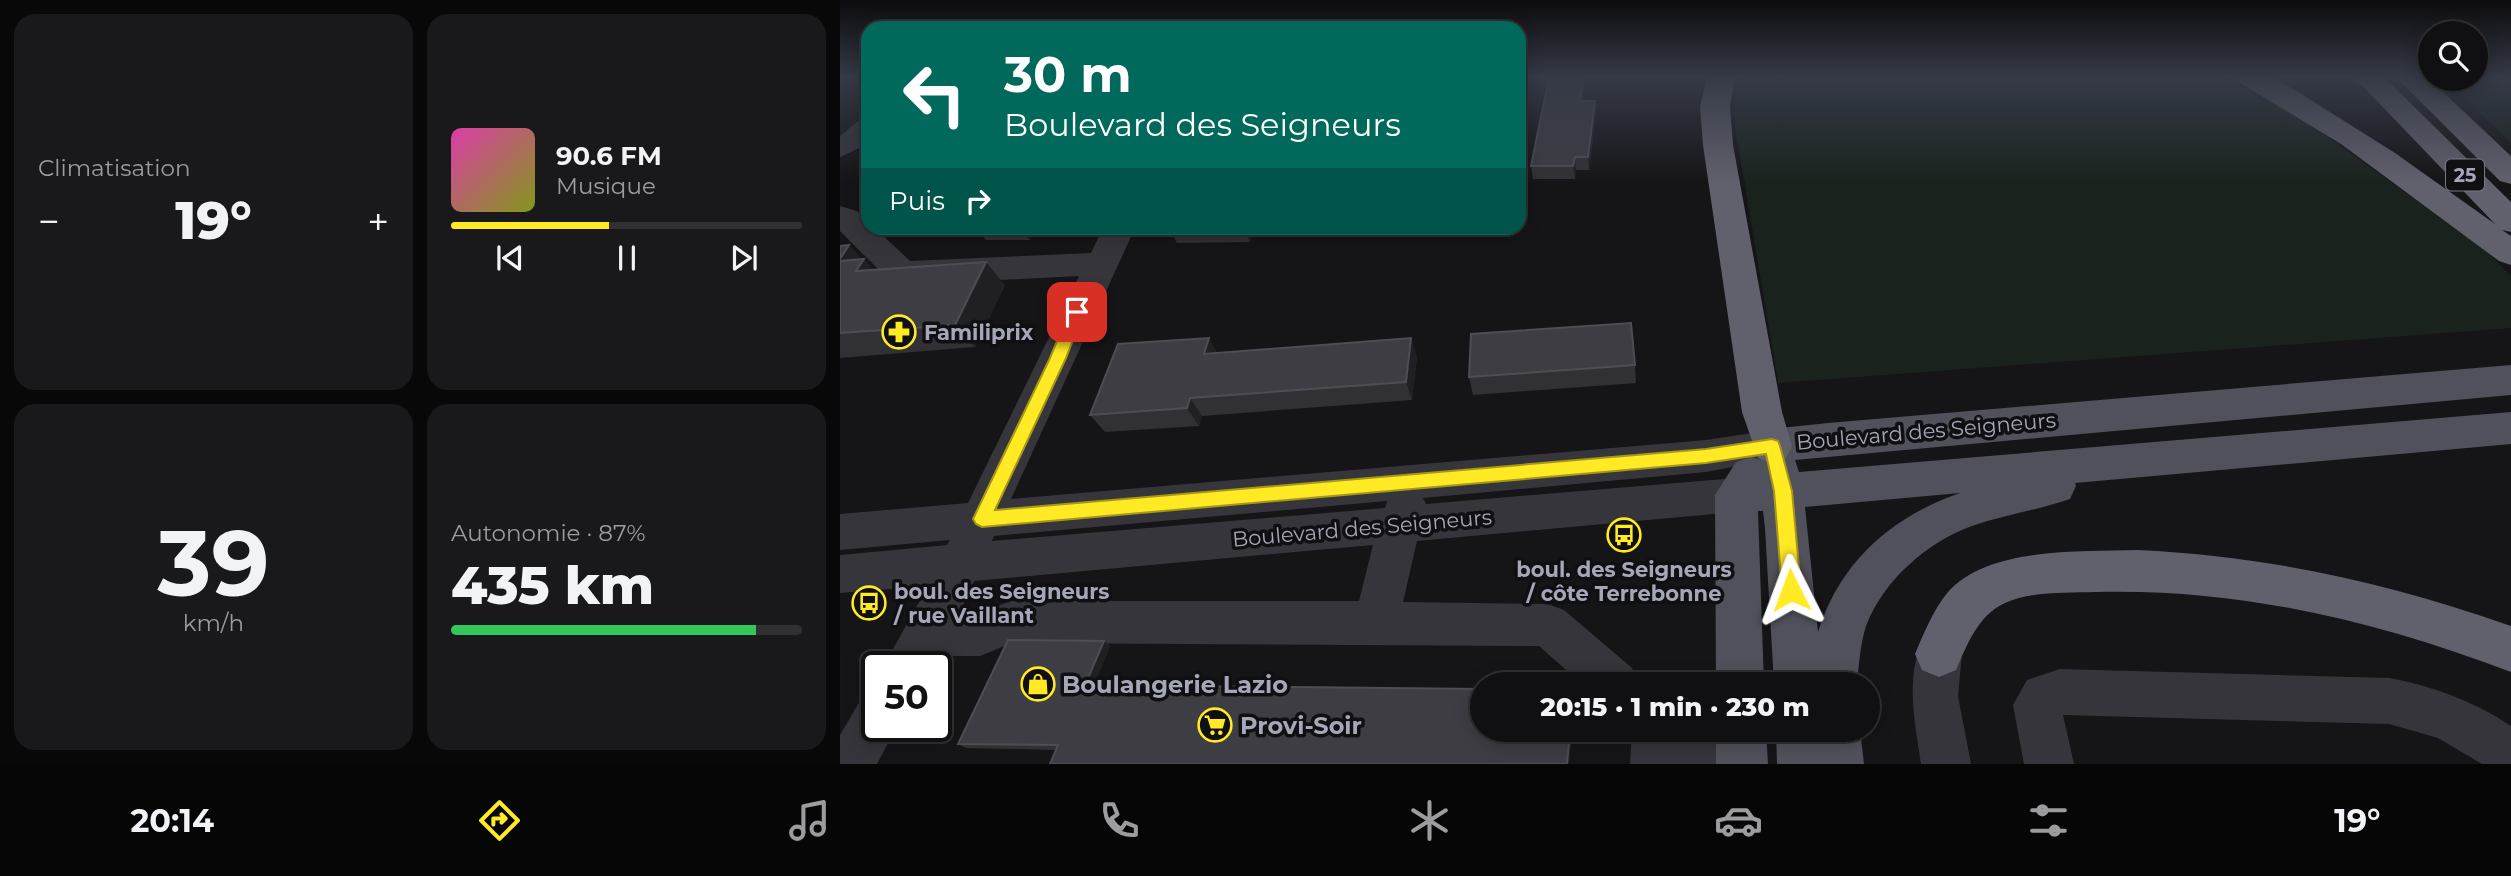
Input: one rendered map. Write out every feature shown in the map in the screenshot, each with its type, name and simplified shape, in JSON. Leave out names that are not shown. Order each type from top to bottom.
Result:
[{"type":"highway","points":[[1715,113],[1762,412],[1772,446]]},
{"type":"highway","points":[[2316,113],[2367,146],[2511,253]]},
{"type":"highway","name":"25","points":[[2403,113],[2511,221]]},
{"type":"highway","name":"25","points":[[2447,113],[2511,174]]},
{"type":"highway","points":[[1939,654],[1957,617],[1972,599],[1990,588],[2023,579],[2110,570],[2203,575],[2307,589],[2406,614],[2511,649]]},
{"type":"main road","name":"Boulevard des Seigneurs","points":[[1772,446],[1842,437],[2511,380]]},
{"type":"main road","name":"Boulevard des Seigneurs","points":[[1736,495],[2511,428]]},
{"type":"main road","points":[[1772,446],[1783,491],[1797,672]]},
{"type":"main road","points":[[1740,672],[1736,495],[1772,446]]},
{"type":"main road","points":[[1834,672],[1836,648],[1849,609],[1869,578],[1902,543],[1957,513],[2130,462]]},
{"type":"main road","points":[[1741,742],[1742,764]]},
{"type":"main road","points":[[1802,742],[1803,764]]},
{"type":"main road","points":[[1836,742],[1838,764]]},
{"type":"street","points":[[840,148],[861,132]]},
{"type":"street","points":[[840,216],[846,218],[861,233]]},
{"type":"street","points":[[863,235],[902,273],[1100,264]]},
{"type":"street","points":[[915,651],[982,519],[1115,235]]},
{"type":"street","name":"Boulevard des Seigneurs","points":[[840,531],[1706,456],[1772,446]]},
{"type":"street","points":[[1376,622],[1393,548],[1404,524],[1408,482]]},
{"type":"street","name":"Boulevard des Seigneurs","points":[[840,574],[1736,495]]},
{"type":"street","points":[[915,651],[979,635],[1010,622],[1548,625],[1602,672]]},
{"type":"street","points":[[1939,654],[1935,696],[1945,764]]},
{"type":"street","points":[[2049,764],[2037,705],[2040,698],[2049,693],[2060,692],[2389,701],[2411,705],[2455,721],[2484,736],[2511,757]]},
{"type":"street","points":[[850,764],[863,742]]},
{"type":"street","points":[[1656,752],[1713,764]]},
{"type":"shaded area","points":[[2290,113],[2484,248],[2511,276],[2511,328],[1778,383],[1733,114]]},
{"type":"shaded area","points":[[2480,113],[2511,113],[2511,143]]},
{"type":"building","points":[[1542,113],[1594,113],[1588,157],[1575,157],[1573,166],[1531,166]]},
{"type":"building","points":[[849,245],[840,259],[840,246]]},
{"type":"building","points":[[864,259],[856,271],[986,262],[955,325],[840,333],[840,261]]},
{"type":"building","points":[[1631,323],[1635,365],[1469,377],[1471,334]]},
{"type":"building","points":[[1209,338],[1204,354],[1411,338],[1406,382],[1190,398],[1187,408],[1090,415],[1118,344]]},
{"type":"building","points":[[1008,640],[1104,641],[1085,685],[1470,689],[1470,742],[1569,742],[1567,764],[1050,764],[1058,745],[958,744]]},
{"type":"place","name":"Familiprix","points":[[899,332]]},
{"type":"place","name":"boul. des Seigneurs / côte Terrebonne","points":[[1624,535]]},
{"type":"place","name":"boul. des Seigneurs / rue Vaillant","points":[[869,603]]},
{"type":"place","name":"Boulangerie Lazio","points":[[1038,684]]},
{"type":"place","name":"Provi-Soir","points":[[1215,725]]},
{"type":"route","points":[[1077,312],[982,519],[1706,456],[1772,446],[1783,491],[1791,590]]}]
